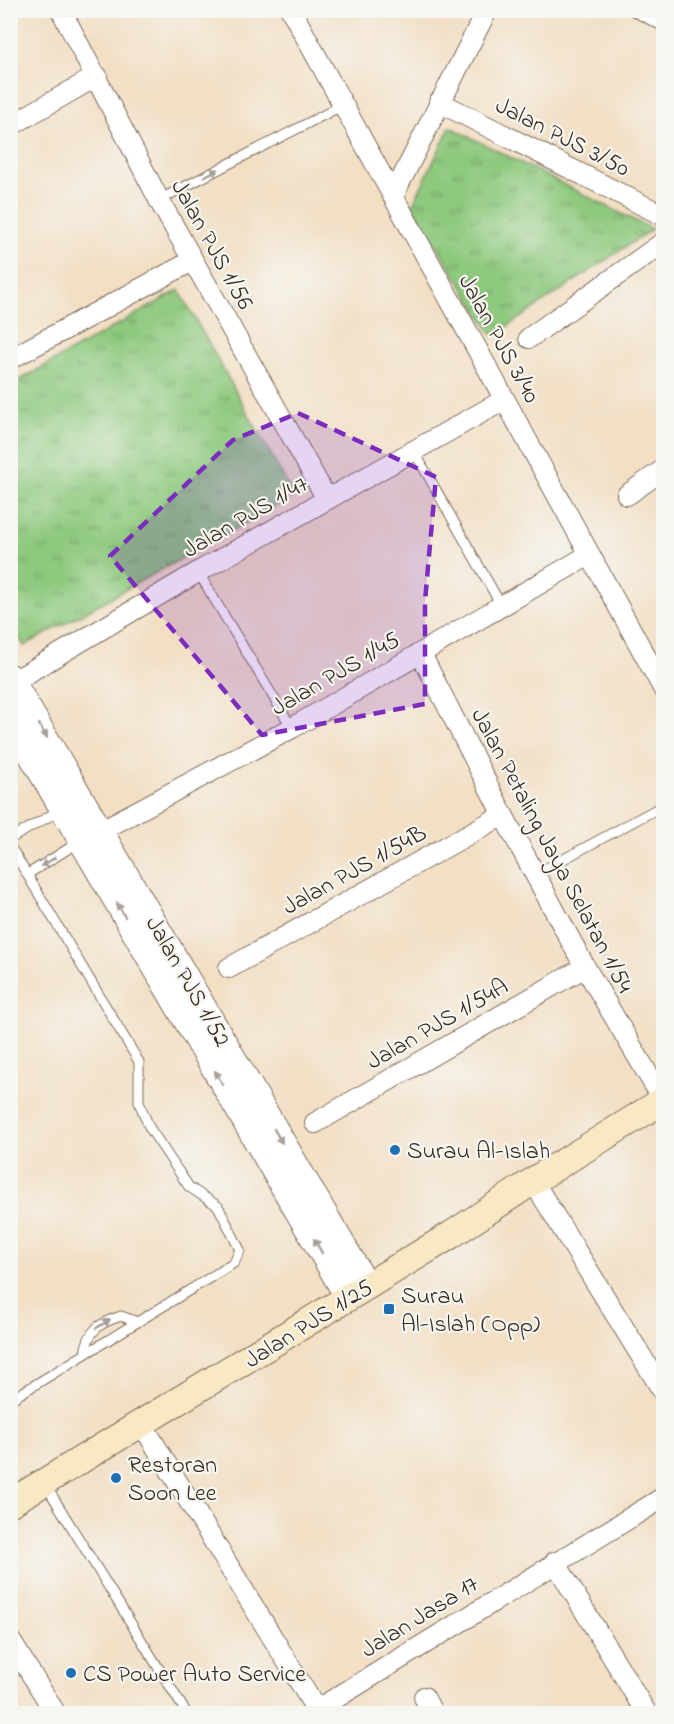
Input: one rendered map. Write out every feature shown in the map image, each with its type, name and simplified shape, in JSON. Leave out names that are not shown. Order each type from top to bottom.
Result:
[{"type":"main road","name":"Jalan PJS 1/25","points":[[10,1503],[451,1235],[663,1100]]},
{"type":"street","name":"Jalan PJS 1/56","points":[[61,10],[192,261],[327,500]]},
{"type":"street","name":"Jalan PJS 3/40","points":[[291,10],[663,687]]},
{"type":"street","points":[[393,196],[487,10]]},
{"type":"street","points":[[10,126],[97,76]]},
{"type":"street","name":"Jalan PJS 3/50","points":[[440,102],[663,216]]},
{"type":"street","points":[[529,338],[663,242]]},
{"type":"street","points":[[10,359],[192,261]]},
{"type":"street","name":"Jalan PJS 1/47","points":[[12,679],[504,400]]},
{"type":"street","points":[[627,495],[663,469]]},
{"type":"street","name":"Jalan PJS 1/45","points":[[91,836],[292,728],[589,555]]},
{"type":"street","name":"Jalan Petaling Jaya Selatan 1/54","points":[[421,654],[503,816],[585,968],[663,1100]]},
{"type":"street","name":"Jalan PJS 1/52","points":[[12,679],[91,836],[358,1291]]},
{"type":"street","name":"Jalan PJS 1/52","points":[[10,720],[73,803]]},
{"type":"street","name":"Jalan PJS 1/54B","points":[[229,968],[503,816]]},
{"type":"street","name":"Jalan PJS 1/54A","points":[[315,1122],[585,968]]},
{"type":"street","points":[[533,1181],[663,1393]]},
{"type":"street","points":[[142,1424],[313,1711]]},
{"type":"street","name":"Jalan Jasa 17","points":[[313,1711],[663,1497]]},
{"type":"street","points":[[555,1562],[648,1713]]},
{"type":"street","points":[[10,1640],[56,1713]]},
{"type":"lane","points":[[631,10],[663,27]]},
{"type":"lane","points":[[159,200],[343,105]]},
{"type":"lane","points":[[414,451],[501,606]]},
{"type":"lane","points":[[198,573],[292,728]]},
{"type":"lane","points":[[10,839],[73,803]]},
{"type":"lane","points":[[536,874],[663,805]]},
{"type":"lane","points":[[28,874],[91,836]]},
{"type":"lane","points":[[10,846],[139,1062],[139,1102],[149,1128],[189,1187],[218,1206],[240,1250],[234,1263],[10,1400]]},
{"type":"lane","points":[[85,1354],[91,1332],[100,1326],[121,1316],[138,1322]]},
{"type":"lane","points":[[44,1483],[187,1713]]},
{"type":"highlighted area","points":[[298,413],[436,477],[425,601],[425,704],[262,735],[110,556],[233,440]]},
{"type":"green space","points":[[450,127],[652,229],[493,336],[412,206]]},
{"type":"green space","points":[[179,290],[294,496],[24,646],[10,622],[11,385]]},
{"type":"place","name":"Surau Al-Islah","points":[[395,1150]]},
{"type":"place","name":"Surau Al-Islah (Opp)","points":[[389,1309]]},
{"type":"place","name":"Restoran Soon Lee","points":[[116,1478]]},
{"type":"place","name":"CS Power Auto Service","points":[[71,1673]]}]
